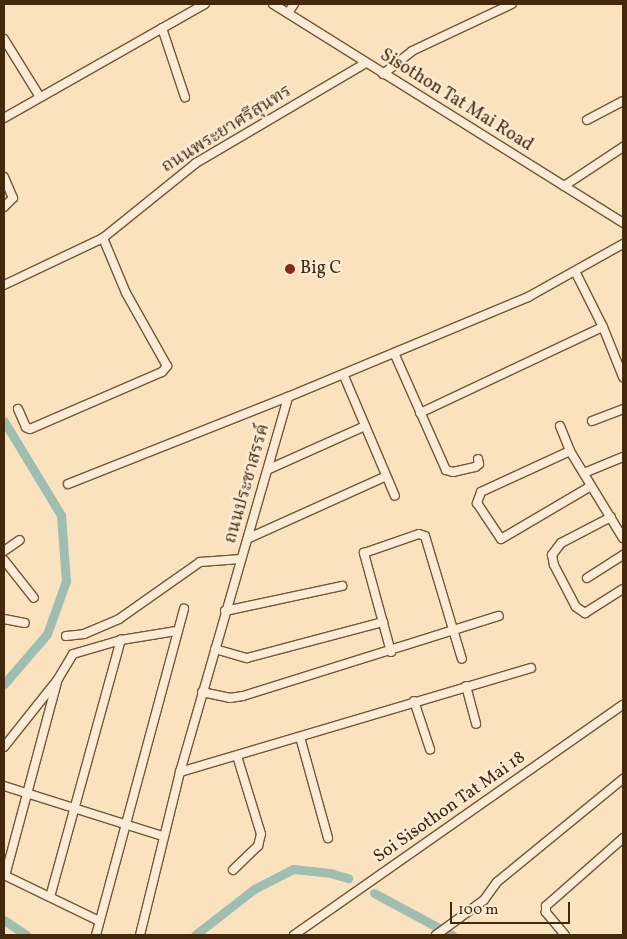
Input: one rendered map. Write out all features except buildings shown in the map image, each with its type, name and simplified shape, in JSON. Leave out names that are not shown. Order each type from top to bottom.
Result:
[{"type":"street","points":[[4,118],[205,4]]},
{"type":"street","name":"Sisothon Tat Mai Road","points":[[273,4],[623,223]]},
{"type":"street","points":[[288,13],[294,4]]},
{"type":"street","points":[[383,74],[412,51],[512,4]]},
{"type":"street","points":[[162,28],[185,97]]},
{"type":"street","points":[[4,39],[40,97]]},
{"type":"street","name":"ถนนพระยาศรีสุนทร","points":[[4,285],[103,238],[189,168],[366,63]]},
{"type":"street","points":[[587,120],[623,101]]},
{"type":"street","points":[[564,186],[623,147]]},
{"type":"street","points":[[4,177],[13,198],[4,207]]},
{"type":"street","points":[[18,409],[26,427],[30,429],[162,372],[167,366],[126,293],[103,238]]},
{"type":"street","points":[[68,484],[344,376],[395,354],[576,273],[623,244]]},
{"type":"street","points":[[576,273],[604,327],[623,377]]},
{"type":"street","points":[[420,413],[604,327]]},
{"type":"street","points":[[395,354],[446,470],[453,472],[475,467],[479,464],[478,459]]},
{"type":"street","points":[[344,376],[395,496]]},
{"type":"street","name":"ถนนประชาสรรค์","points":[[140,935],[163,836],[202,692],[241,558],[250,538],[288,397]]},
{"type":"street","points":[[592,421],[623,409]]},
{"type":"street","points":[[269,469],[365,426]]},
{"type":"street","points":[[560,426],[570,450],[623,538]]},
{"type":"street","points":[[570,450],[481,492],[477,503],[500,539],[592,486]]},
{"type":"street","points":[[584,473],[623,457]]},
{"type":"street","points":[[250,538],[386,476]]},
{"type":"street","points":[[611,517],[561,543],[552,555],[554,565],[576,607],[585,613],[623,590]]},
{"type":"street","points":[[392,652],[364,552],[419,534],[425,536],[462,659]]},
{"type":"street","points":[[4,551],[20,540]]},
{"type":"street","points":[[586,578],[623,555]]},
{"type":"street","points":[[66,636],[84,634],[120,619],[200,562],[241,558]]},
{"type":"street","points":[[4,560],[34,598]]},
{"type":"street","points":[[225,611],[342,586]]},
{"type":"street","points":[[96,935],[124,823],[176,631],[184,609]]},
{"type":"street","points":[[202,692],[230,698],[243,696],[392,652],[499,616]]},
{"type":"street","points":[[4,619],[25,623]]},
{"type":"street","points":[[215,649],[247,658],[383,622]]},
{"type":"street","points":[[4,747],[58,679],[72,654],[121,640],[176,631]]},
{"type":"street","points":[[50,897],[77,808],[121,640]]},
{"type":"street","points":[[180,772],[414,701],[531,668]]},
{"type":"street","points":[[58,679],[4,876],[99,921]]},
{"type":"street","points":[[466,686],[476,724]]},
{"type":"street","points":[[414,701],[430,749]]},
{"type":"street","name":"Soi Sisothon Tat Mai 18","points":[[294,935],[623,705]]},
{"type":"street","points":[[300,737],[328,838]]},
{"type":"street","points":[[233,870],[258,846],[261,834],[237,756]]},
{"type":"street","points":[[438,934],[484,900],[497,882],[623,779]]},
{"type":"street","points":[[4,786],[163,836]]},
{"type":"street","points":[[565,935],[546,912],[546,906],[623,838]]},
{"type":"waterway","points":[[4,421],[61,515],[66,581],[47,634],[4,684]]},
{"type":"waterway","points":[[195,935],[254,889],[293,869],[330,873],[348,878]]},
{"type":"waterway","points":[[374,893],[452,935]]},
{"type":"waterway","points":[[4,920],[26,935]]},
{"type":"place","name":"Big C","points":[[290,269]]}]
